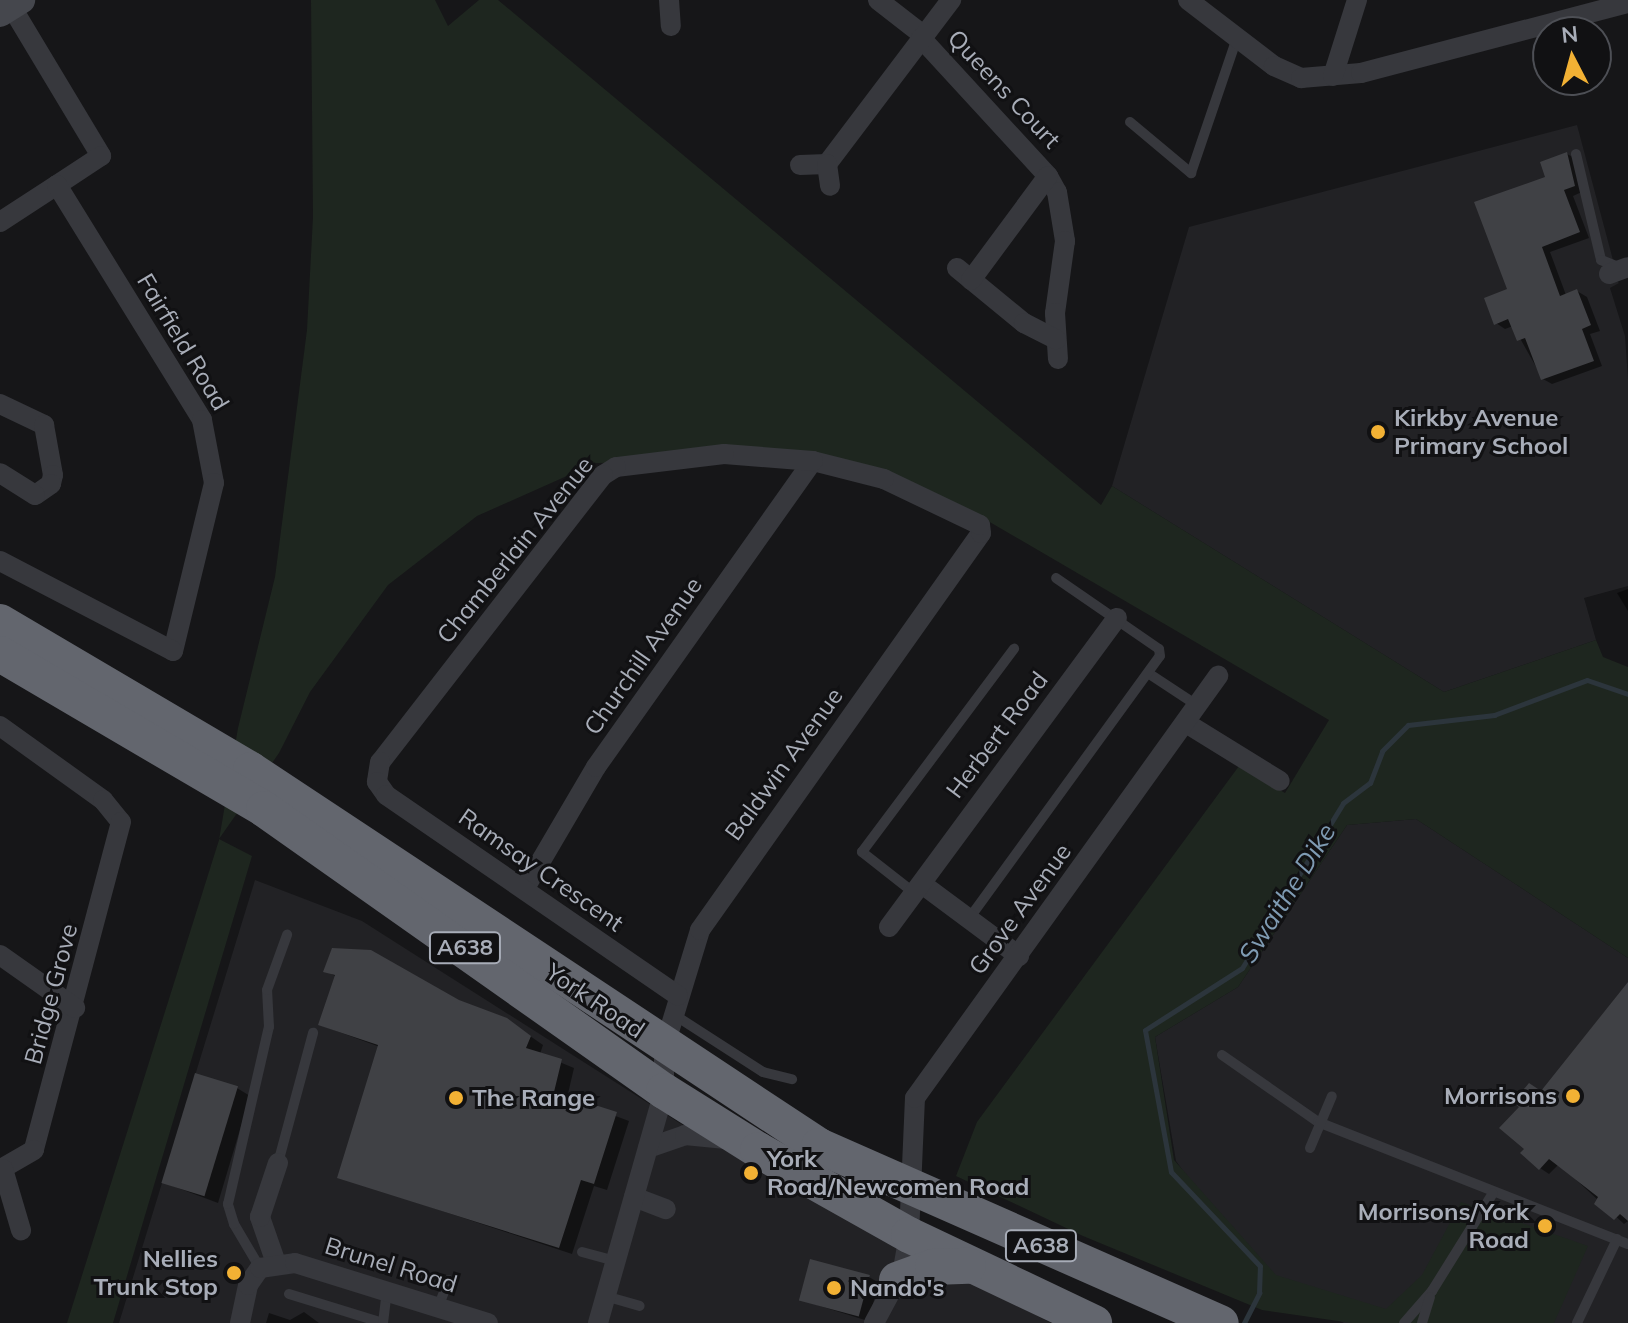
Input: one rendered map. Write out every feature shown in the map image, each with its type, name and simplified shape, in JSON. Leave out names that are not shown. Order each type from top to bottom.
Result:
[{"type":"highway","name":"York Road","points":[[0,622],[233,774],[819,1146],[908,1189],[1221,1322]]},
{"type":"highway","name":"York Road","points":[[0,654],[233,774]]},
{"type":"highway","name":"York Road","points":[[268,796],[664,1091],[746,1142],[909,1235],[1094,1323]]},
{"type":"highway","points":[[897,1280],[933,1267],[974,1266]]},
{"type":"street","points":[[669,0],[671,26]]},
{"type":"street","name":"Queens Court","points":[[878,0],[922,37],[1048,176],[1064,227],[1057,349],[964,274],[1048,176]]},
{"type":"street","points":[[830,186],[827,164],[951,0]]},
{"type":"street","points":[[1188,0],[1274,66],[1301,78],[1333,76],[1628,3]]},
{"type":"street","points":[[1333,76],[1357,0]]},
{"type":"street","points":[[0,222],[101,156],[11,6]]},
{"type":"street","points":[[800,165],[827,164]]},
{"type":"street","name":"Fairfield Road","points":[[0,561],[173,651],[214,483],[209,441],[202,420],[57,185]]},
{"type":"street","points":[[0,404],[44,425],[53,475],[35,495],[0,473]]},
{"type":"street","name":"Chamberlain Avenue","points":[[377,782],[387,752],[603,475],[631,463],[724,454],[813,461],[884,479],[982,528]]},
{"type":"street","name":"Churchill Avenue","points":[[525,888],[596,767],[813,461]]},
{"type":"street","name":"Baldwin Avenue","points":[[598,1323],[664,1091],[664,1048],[700,930],[982,528]]},
{"type":"street","name":"Herbert Road","points":[[889,927],[1117,618]]},
{"type":"street","name":"Grove Avenue","points":[[874,1323],[897,1280],[909,1235],[908,1189],[915,1098],[1218,676]]},
{"type":"street","points":[[1186,723],[1280,781]]},
{"type":"street","name":"Bridge Grove","points":[[0,726],[118,813],[120,834],[34,1150],[2,1169]]},
{"type":"street","name":"Ramsay Crescent","points":[[377,782],[386,795],[525,888],[676,1005]]},
{"type":"street","points":[[917,888],[1019,956]]},
{"type":"street","points":[[0,955],[75,1008]]},
{"type":"street","points":[[648,1148],[685,1135],[746,1142]]},
{"type":"street","points":[[240,1323],[248,1285],[268,1265],[260,1217],[278,1163]]},
{"type":"street","points":[[2,1169],[21,1230]]},
{"type":"street","points":[[634,1197],[666,1209]]},
{"type":"street","name":"Brunel Road","points":[[268,1265],[295,1263],[488,1323]]},
{"type":"lane","points":[[1130,122],[1191,173],[1237,38]]},
{"type":"lane","points":[[1576,154],[1601,260],[1620,270]]},
{"type":"lane","points":[[968,920],[1148,673],[1159,649],[1056,578]]},
{"type":"lane","points":[[917,888],[863,857],[864,847],[1014,649]]},
{"type":"lane","points":[[1148,673],[1198,706]]},
{"type":"lane","points":[[268,1265],[242,1241],[228,1204],[269,1027],[267,990],[287,935]]},
{"type":"lane","points":[[676,1005],[763,1072],[792,1079]]},
{"type":"lane","points":[[278,1163],[313,1033]]},
{"type":"lane","points":[[1222,1055],[1318,1122],[1628,1244]]},
{"type":"lane","points":[[1310,1148],[1318,1122],[1332,1096]]},
{"type":"lane","points":[[1404,1323],[1432,1291],[1493,1193]]},
{"type":"lane","points":[[1577,1323],[1617,1239]]},
{"type":"lane","points":[[582,1252],[615,1261]]},
{"type":"lane","points":[[438,1307],[449,1280]]},
{"type":"lane","points":[[1422,1323],[1432,1291]]},
{"type":"lane","points":[[289,1294],[381,1322],[387,1292]]},
{"type":"lane","points":[[605,1296],[640,1306]]},
{"type":"shaded area","points":[[311,0],[435,0],[448,26],[479,0],[498,0],[1101,505],[1112,486],[1444,692],[1596,640],[1603,657],[1628,667],[1628,958],[1416,819],[1347,825],[1238,987],[1155,1037],[1174,1160],[1276,1275],[1386,1309],[1422,1275],[1461,1202],[1588,1246],[1554,1323],[1352,1323],[1262,1310],[1083,1236],[956,1176],[977,1122],[1239,766],[1285,793],[1329,720],[988,521],[813,461],[596,463],[477,516],[388,585],[310,692],[279,753],[219,839],[238,728],[275,577],[307,330],[313,217]]},
{"type":"shaded area","name":"Kirkby Avenue Primary School","points":[[1577,125],[1613,260],[1609,274],[1619,283],[1610,288],[1625,336],[1628,379],[1628,586],[1584,598],[1596,640],[1444,692],[1112,486],[1189,227]]},
{"type":"shaded area","points":[[1416,819],[1628,958],[1628,1323],[1344,1323],[1268,1287],[1176,1161],[1155,1037],[1238,987],[1347,825]]},
{"type":"shaded area","points":[[219,840],[252,856],[113,1323],[67,1323]]},
{"type":"shaded area","points":[[255,880],[362,921],[711,1143],[1051,1323],[119,1323]]},
{"type":"building","points":[[1567,152],[1575,186],[1564,190],[1580,232],[1542,247],[1560,296],[1577,289],[1591,325],[1582,329],[1594,361],[1541,380],[1525,338],[1517,341],[1508,319],[1494,325],[1484,298],[1507,289],[1474,202],[1545,177],[1540,162]]},
{"type":"building","name":"The Range","points":[[332,948],[371,950],[459,1000],[507,1018],[531,1036],[526,1048],[562,1059],[554,1092],[617,1112],[594,1184],[581,1180],[559,1248],[337,1178],[378,1045],[318,1025],[335,975],[323,972]]},
{"type":"building","name":"Morrisons","points":[[1628,982],[1628,1221],[1620,1214],[1614,1220],[1594,1204],[1598,1197],[1549,1159],[1539,1170],[1520,1153],[1524,1149],[1499,1128],[1519,1107],[1513,1102],[1529,1083],[1541,1091]]},
{"type":"building","points":[[195,1073],[238,1086],[204,1196],[161,1183]]},
{"type":"building","name":"Nando's","points":[[810,1259],[870,1275],[859,1317],[799,1301]]},
{"type":"waterway","name":"Swaithe Dike","points":[[1244,1323],[1259,1293],[1260,1266],[1171,1172],[1145,1030],[1242,968],[1343,803],[1370,783],[1382,751],[1408,725],[1494,715],[1587,680],[1628,694]]},
{"type":"place","name":"Kirkby Avenue Primary School","points":[[1378,432]]},
{"type":"place","name":"Morrisons","points":[[1573,1096]]},
{"type":"place","name":"The Range","points":[[456,1098]]},
{"type":"place","name":"York Road/Newcomen Road","points":[[751,1173]]},
{"type":"place","name":"Morrisons/York Road","points":[[1545,1226]]},
{"type":"place","name":"Nellies Trunk Stop","points":[[234,1273]]},
{"type":"place","name":"Nando's","points":[[834,1288]]}]
